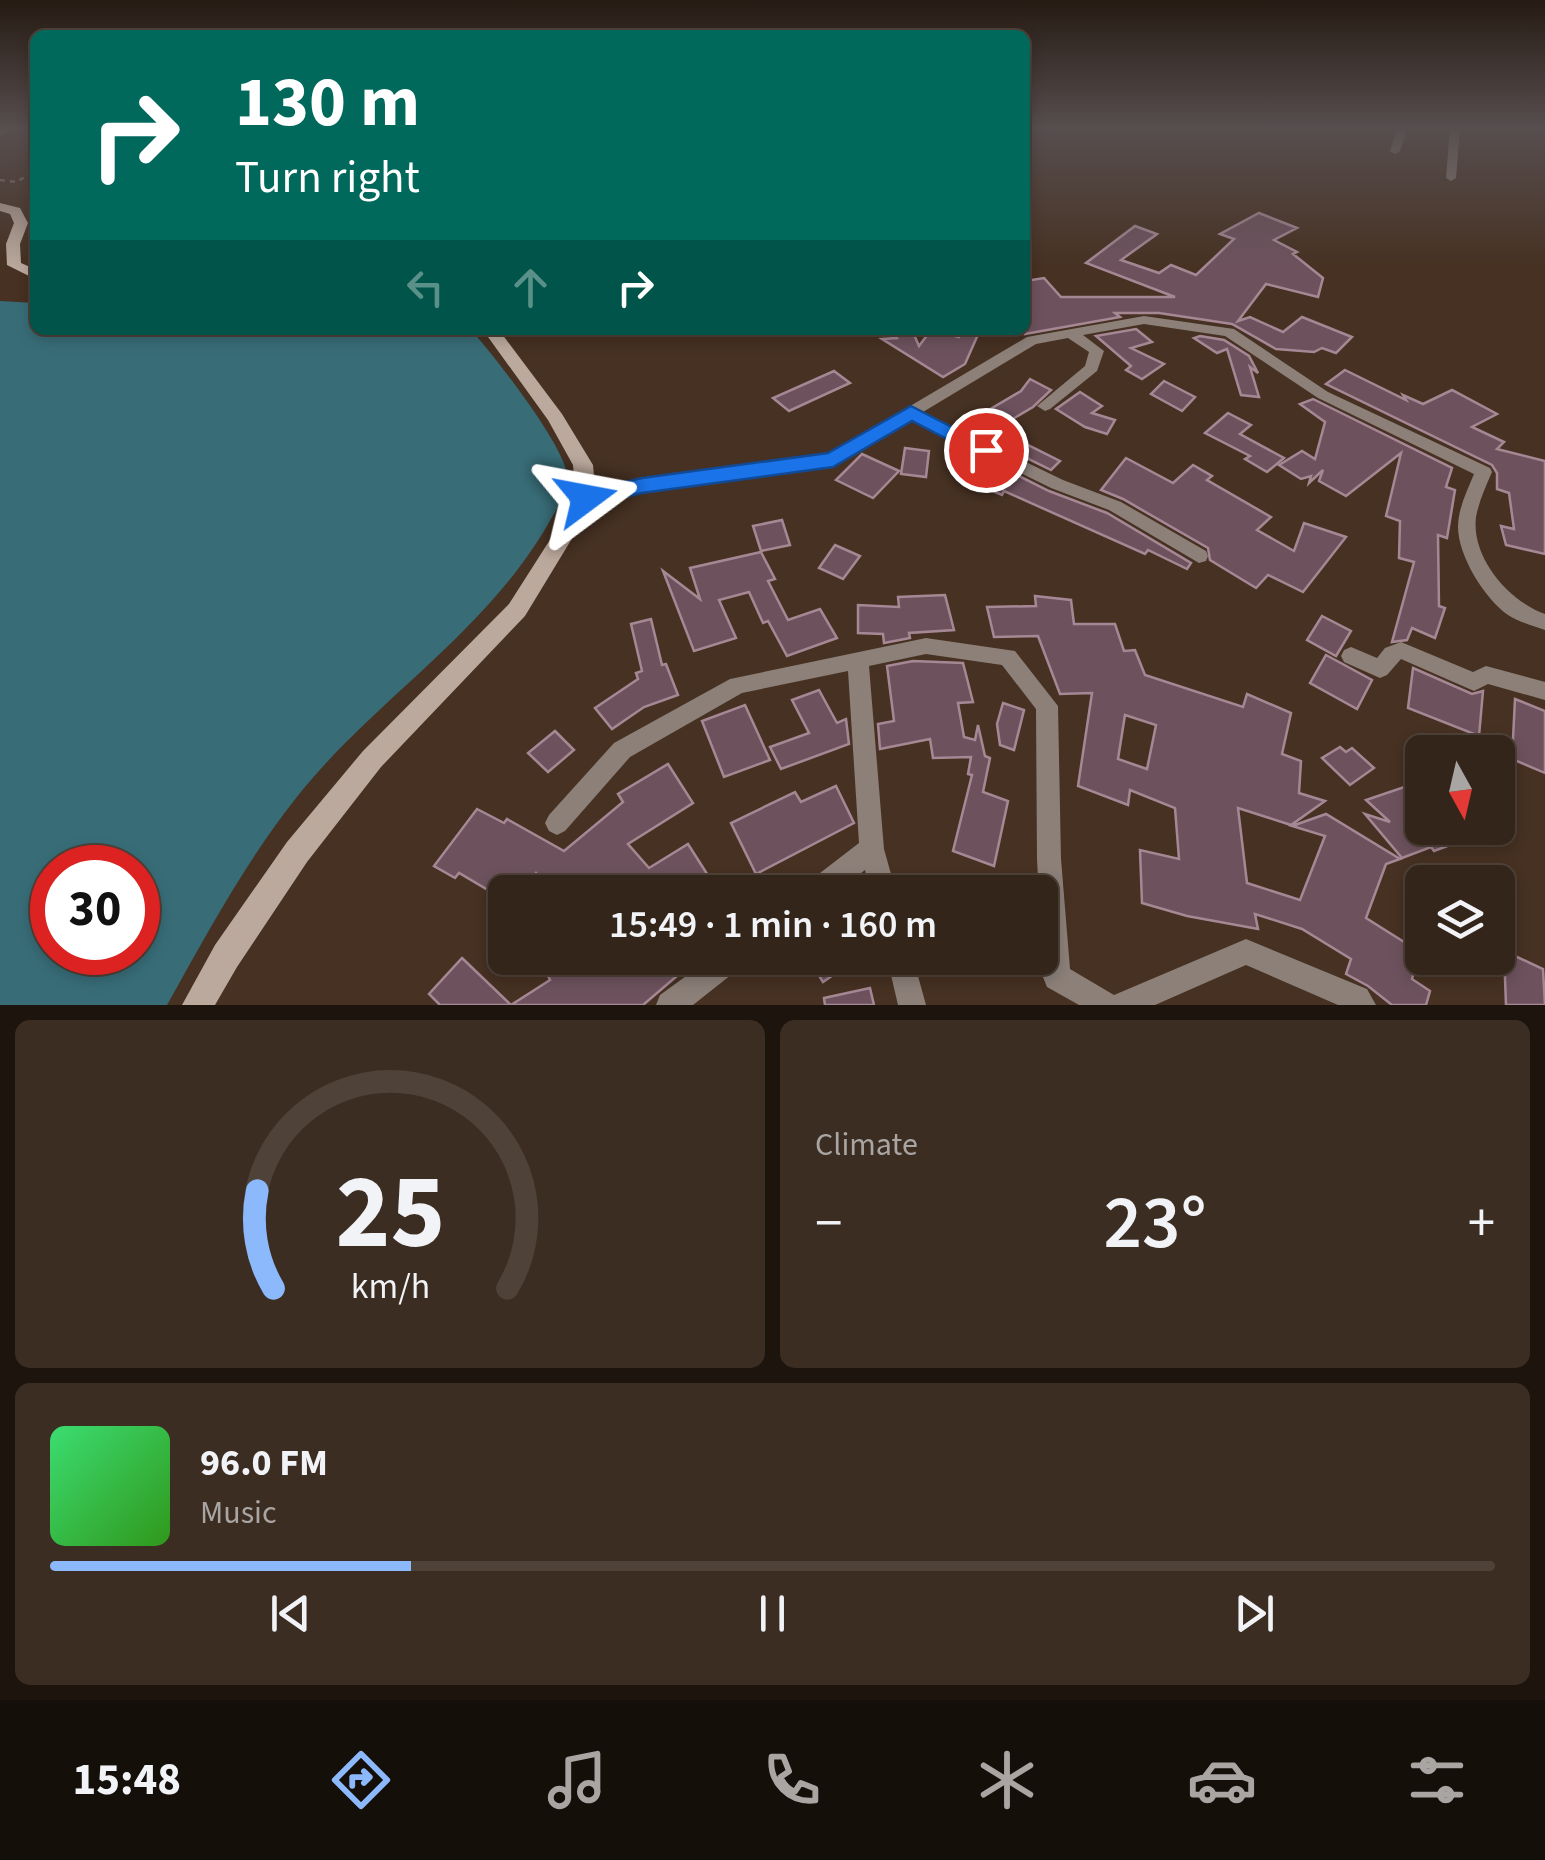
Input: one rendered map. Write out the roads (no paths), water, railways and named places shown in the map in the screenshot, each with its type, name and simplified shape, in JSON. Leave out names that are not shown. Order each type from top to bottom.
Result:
[{"type":"main road","points":[[0,207],[16,211],[28,222],[13,244],[14,265],[30,273]]},
{"type":"main road","points":[[198,1005],[226,956],[297,852],[372,759],[517,610],[586,498],[583,465],[556,418],[495,335]]},
{"type":"street","points":[[586,498],[642,486],[833,459],[1032,340],[1144,320],[1228,332],[1322,395],[1484,472],[1468,505],[1468,550],[1511,611],[1545,622]]},
{"type":"street","points":[[1046,406],[1092,368],[1097,351],[1071,333]]},
{"type":"street","points":[[911,412],[1058,484],[1115,506],[1199,556]]},
{"type":"street","points":[[556,823],[622,750],[738,685],[926,646],[1008,658],[1047,706],[1049,858],[1057,977],[1105,1005]]},
{"type":"street","points":[[1351,656],[1380,670],[1400,650],[1474,682],[1486,675],[1545,691]]},
{"type":"street","points":[[858,660],[872,849],[879,875]]},
{"type":"street","points":[[838,875],[872,849]]},
{"type":"street","points":[[1122,1005],[1246,952],[1357,999],[1362,1005]]},
{"type":"street","points":[[670,1005],[710,975]]},
{"type":"street","points":[[904,975],[912,1005]]},
{"type":"water","points":[[0,301],[30,303],[30,335],[475,335],[542,423],[563,461],[567,475],[561,502],[526,558],[464,630],[360,728],[296,798],[212,925],[167,1005],[0,1005]]}]
